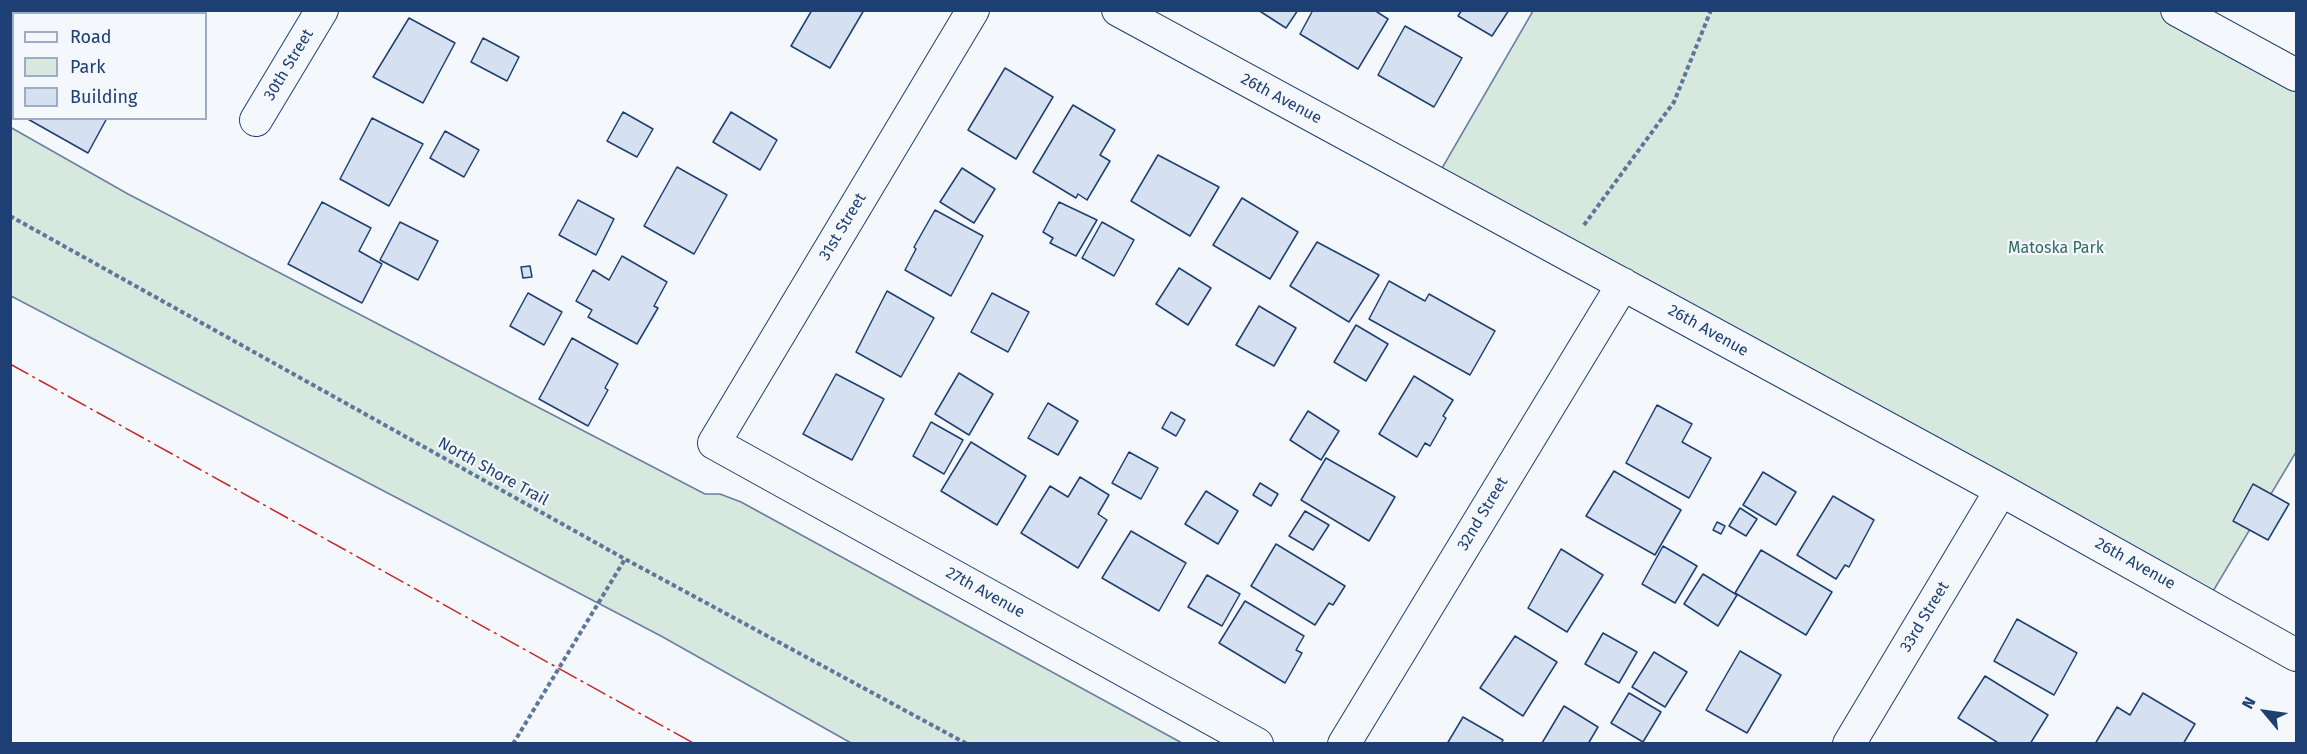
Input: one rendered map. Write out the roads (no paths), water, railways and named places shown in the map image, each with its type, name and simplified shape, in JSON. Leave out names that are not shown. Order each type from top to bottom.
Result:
[{"type":"street","name":"30th Street","points":[[256,120],[322,10]]},
{"type":"street","name":"31st Street","points":[[714,443],[973,10]]},
{"type":"street","name":"26th Avenue","points":[[1118,10],[2001,490],[2296,655]]},
{"type":"street","points":[[2177,10],[2296,75]]},
{"type":"street","name":"32nd Street","points":[[1344,744],[1623,284]]},
{"type":"street","name":"27th Avenue","points":[[714,443],[1257,744]]},
{"type":"street","name":"33rd Street","points":[[1849,744],[2001,490]]},
{"type":"park label","name":"Matoska Park","points":[[2056,249]]}]
